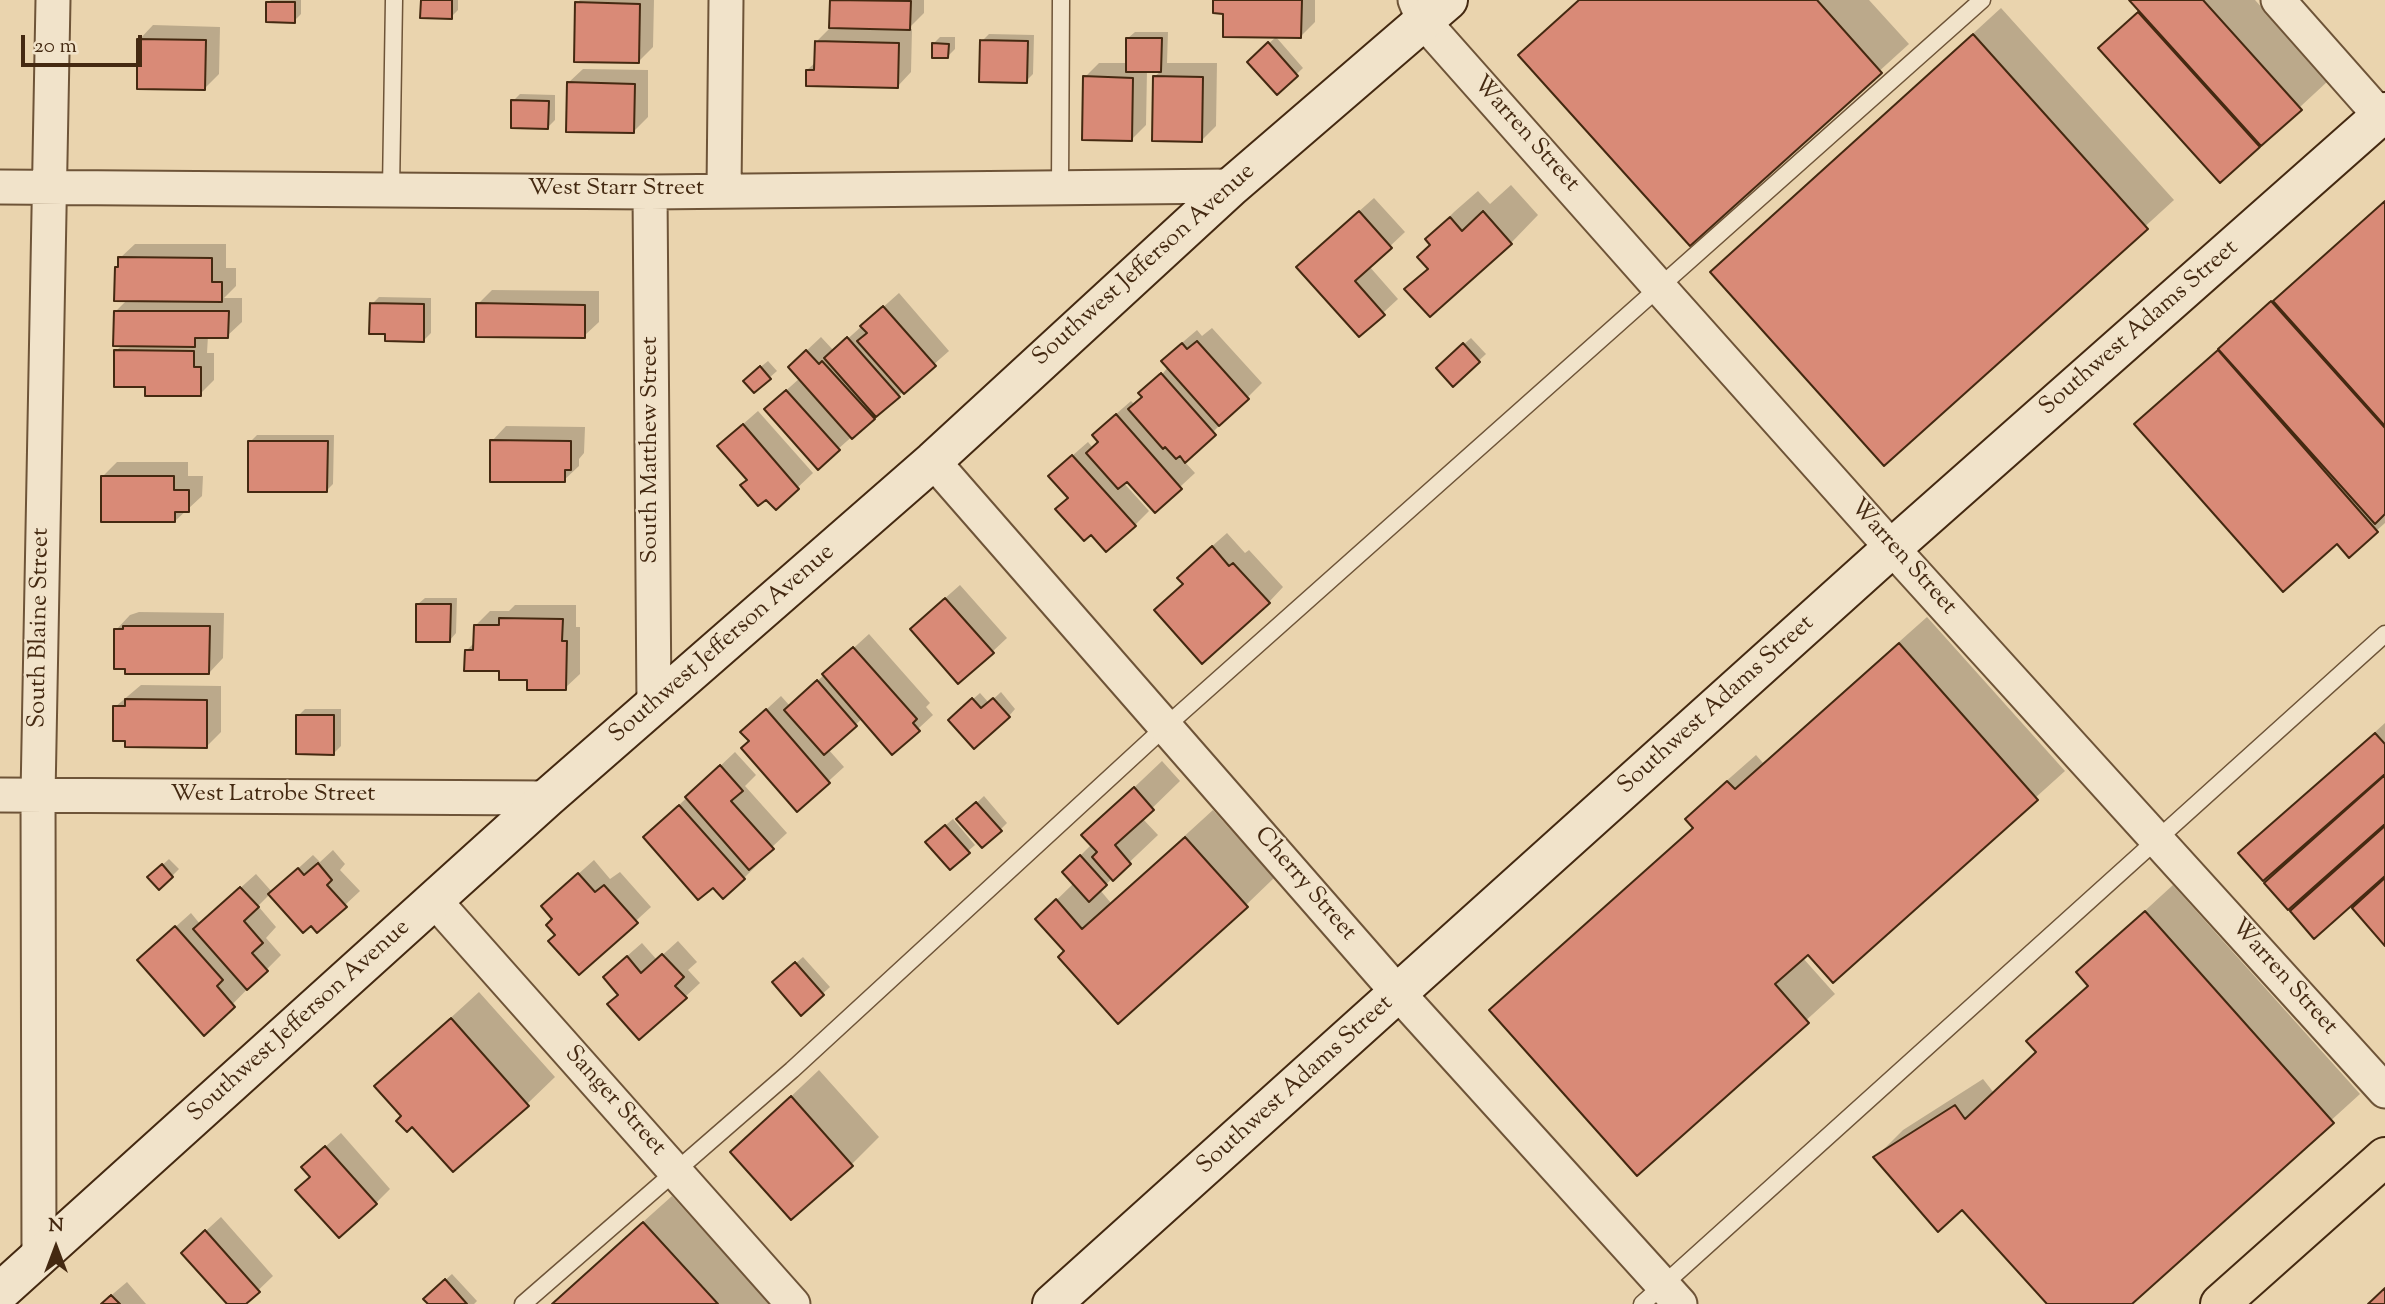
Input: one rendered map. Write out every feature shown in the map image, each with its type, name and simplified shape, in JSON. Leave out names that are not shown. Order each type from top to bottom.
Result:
[{"type":"main road","name":"Southwest Jefferson Avenue","points":[[0,1292],[547,798],[933,461],[1429,7]]},
{"type":"main road","name":"Southwest Adams Street","points":[[1052,1304],[1892,548],[2384,117]]},
{"type":"main road","points":[[2220,1304],[2385,1157]]},
{"type":"street","name":"South Blaine Street","points":[[39,1256],[38,795],[53,0]]},
{"type":"street","points":[[724,190],[726,0]]},
{"type":"street","points":[[2278,0],[2384,117]]},
{"type":"street","name":"Warren Street","points":[[1429,7],[1659,287],[2385,1091]]},
{"type":"street","name":"West Starr Street","points":[[0,187],[650,192],[1232,186]]},
{"type":"street","name":"South Matthew Street","points":[[650,192],[654,707]]},
{"type":"street","name":"Cherry Street","points":[[933,461],[1662,1298]]},
{"type":"street","name":"West Latrobe Street","points":[[0,795],[547,798]]},
{"type":"street","name":"Sanger Street","points":[[435,901],[793,1304]]},
{"type":"lane","points":[[391,190],[394,0]]},
{"type":"lane","points":[[1060,187],[1061,0]]},
{"type":"lane","points":[[523,1304],[792,1070],[1165,727],[1982,0]]},
{"type":"lane","points":[[1662,1298],[2385,634]]},
{"type":"building","points":[[421,0],[452,0],[452,19],[420,18]]},
{"type":"building","points":[[830,0],[911,1],[910,30],[829,28]]},
{"type":"building","points":[[1213,0],[1302,0],[1301,38],[1223,37],[1223,14],[1213,13]]},
{"type":"building","points":[[1579,0],[1817,0],[1882,73],[1690,246],[1518,55]]},
{"type":"building","points":[[2129,0],[2203,0],[2302,110],[2261,146]]},
{"type":"building","points":[[266,2],[295,2],[295,23],[266,22]]},
{"type":"building","points":[[575,2],[640,4],[639,63],[574,62]]},
{"type":"building","points":[[2138,12],[2260,147],[2220,183],[2098,48]]},
{"type":"building","points":[[1973,34],[2148,229],[1884,466],[1710,272]]},
{"type":"building","points":[[1126,38],[1162,38],[1161,72],[1126,72]]},
{"type":"building","points":[[137,39],[206,40],[205,90],[137,89]]},
{"type":"building","points":[[980,40],[1028,41],[1027,83],[979,82]]},
{"type":"building","points":[[815,41],[899,43],[898,88],[806,86],[806,70],[814,70]]},
{"type":"building","points":[[1268,42],[1298,76],[1277,95],[1247,62]]},
{"type":"building","points":[[932,43],[949,44],[948,58],[932,58]]},
{"type":"building","points":[[1083,76],[1133,78],[1132,141],[1082,140]]},
{"type":"building","points":[[1153,76],[1203,77],[1202,142],[1152,141]]},
{"type":"building","points":[[567,82],[635,84],[634,133],[566,132]]},
{"type":"building","points":[[511,100],[549,101],[548,129],[511,128]]},
{"type":"building","points":[[2385,201],[2385,426],[2273,301]]},
{"type":"building","points":[[1359,211],[1392,248],[1355,281],[1385,315],[1359,337],[1296,267]]},
{"type":"building","points":[[1483,211],[1512,244],[1430,317],[1404,289],[1428,269],[1417,257],[1430,245],[1425,239],[1450,217],[1462,231]]},
{"type":"building","points":[[118,257],[212,258],[212,282],[222,282],[222,302],[114,301]]},
{"type":"building","points":[[2271,301],[2385,428],[2385,514],[2375,524],[2218,349]]},
{"type":"building","points":[[370,303],[424,304],[424,342],[385,341],[385,334],[369,334]]},
{"type":"building","points":[[476,303],[585,305],[585,338],[476,337]]},
{"type":"building","points":[[883,306],[936,366],[904,394],[857,341],[867,333],[860,326]]},
{"type":"building","points":[[114,311],[229,311],[228,338],[195,338],[195,347],[113,346]]},
{"type":"building","points":[[847,337],[900,397],[876,417],[824,358]]},
{"type":"building","points":[[1197,341],[1249,399],[1219,426],[1161,361],[1182,343],[1187,349]]},
{"type":"building","points":[[1463,343],[1480,362],[1453,387],[1436,368]]},
{"type":"building","points":[[114,350],[194,351],[194,367],[201,367],[201,396],[145,396],[145,387],[114,387]]},
{"type":"building","points":[[806,350],[819,364],[822,361],[875,419],[852,439],[788,367]]},
{"type":"building","points":[[2218,350],[2378,532],[2349,558],[2337,544],[2283,592],[2134,424]]},
{"type":"building","points":[[760,366],[771,379],[754,393],[743,381]]},
{"type":"building","points":[[1161,373],[1216,435],[1185,463],[1180,456],[1176,459],[1165,447],[1163,449],[1128,409],[1142,397],[1138,393]]},
{"type":"building","points":[[786,390],[840,450],[818,470],[764,409]]},
{"type":"building","points":[[1116,414],[1182,489],[1155,513],[1127,482],[1118,489],[1086,453],[1098,442],[1092,435]]},
{"type":"building","points":[[743,424],[799,489],[776,510],[766,500],[758,506],[740,485],[747,480],[717,446]]},
{"type":"building","points":[[490,440],[571,441],[571,470],[565,470],[565,482],[490,482]]},
{"type":"building","points":[[248,441],[328,441],[327,492],[248,492]]},
{"type":"building","points":[[1072,455],[1136,526],[1106,552],[1091,535],[1084,541],[1055,509],[1068,498],[1048,476]]},
{"type":"building","points":[[101,476],[174,476],[174,490],[189,490],[189,512],[175,512],[175,522],[101,522]]},
{"type":"building","points":[[1212,546],[1229,566],[1233,563],[1270,603],[1202,664],[1154,610],[1183,584],[1177,578]]},
{"type":"building","points":[[945,598],[994,653],[958,684],[910,629]]},
{"type":"building","points":[[416,604],[451,604],[450,642],[416,642]]},
{"type":"building","points":[[499,618],[563,619],[562,641],[567,641],[566,690],[527,690],[527,680],[499,680],[499,671],[464,671],[465,650],[473,650],[474,625],[499,625]]},
{"type":"building","points":[[123,626],[210,626],[209,674],[125,674],[125,669],[114,669],[114,629],[123,629]]},
{"type":"building","points":[[1899,643],[2038,800],[1833,983],[1808,955],[1775,984],[1809,1023],[1637,1176],[1489,1010],[1693,828],[1685,819],[1727,781],[1735,789]]},
{"type":"building","points":[[853,647],[917,719],[913,723],[920,731],[892,755],[822,674]]},
{"type":"building","points":[[817,680],[857,726],[824,755],[784,710]]},
{"type":"building","points":[[972,698],[981,708],[993,698],[1010,717],[974,749],[948,720]]},
{"type":"building","points":[[125,699],[207,700],[207,748],[125,747],[125,741],[113,741],[113,706],[125,706]]},
{"type":"building","points":[[766,709],[830,783],[797,812],[741,748],[749,741],[740,732]]},
{"type":"building","points":[[296,715],[334,715],[334,755],[296,754]]},
{"type":"building","points":[[2375,733],[2385,744],[2385,774],[2263,881],[2238,853]]},
{"type":"building","points":[[720,765],[743,791],[731,801],[774,849],[749,870],[685,797]]},
{"type":"building","points":[[2385,775],[2385,824],[2288,910],[2264,883]]},
{"type":"building","points":[[1134,787],[1154,810],[1115,845],[1131,864],[1113,881],[1092,857],[1097,852],[1081,835]]},
{"type":"building","points":[[976,802],[1002,831],[982,848],[956,819]]},
{"type":"building","points":[[679,805],[745,879],[723,899],[713,888],[698,900],[643,837]]},
{"type":"building","points":[[945,825],[970,853],[950,870],[925,842]]},
{"type":"building","points":[[2385,826],[2385,876],[2314,939],[2290,911]]},
{"type":"building","points":[[1185,837],[1248,907],[1118,1024],[1058,957],[1064,951],[1035,919],[1056,899],[1082,929]]},
{"type":"building","points":[[1080,855],[1107,885],[1089,902],[1062,872]]},
{"type":"building","points":[[318,863],[332,880],[327,885],[347,907],[317,933],[311,926],[303,933],[268,894],[298,868],[304,875]]},
{"type":"building","points":[[162,864],[173,877],[159,890],[147,877]]},
{"type":"building","points":[[578,873],[595,892],[604,885],[638,923],[579,975],[548,941],[555,935],[546,925],[552,919],[541,906]]},
{"type":"building","points":[[2385,878],[2385,946],[2352,908]]},
{"type":"building","points":[[240,887],[259,907],[244,921],[263,943],[252,953],[268,971],[247,990],[193,929]]},
{"type":"building","points":[[2145,911],[2334,1123],[2132,1304],[2047,1304],[1962,1210],[1938,1232],[1873,1157],[1955,1105],[1965,1119],[2036,1052],[2026,1041],[2088,986],[2076,972]]},
{"type":"building","points":[[175,926],[223,980],[217,986],[235,1007],[204,1036],[137,960]]},
{"type":"building","points":[[662,954],[684,977],[675,986],[687,998],[639,1040],[607,1004],[618,995],[603,977],[627,956],[641,973]]},
{"type":"building","points":[[795,962],[824,995],[801,1016],[772,982]]},
{"type":"building","points":[[451,1018],[529,1106],[453,1172],[412,1127],[407,1132],[396,1121],[401,1116],[374,1086]]},
{"type":"building","points":[[791,1096],[853,1166],[791,1220],[730,1152]]},
{"type":"building","points":[[325,1146],[377,1204],[339,1238],[295,1190],[310,1177],[301,1167]]},
{"type":"building","points":[[643,1222],[718,1304],[552,1304]]},
{"type":"building","points":[[205,1230],[260,1292],[246,1304],[227,1304],[181,1253]]},
{"type":"building","points":[[445,1279],[467,1304],[428,1304],[423,1299]]},
{"type":"building","points":[[2385,1288],[2385,1304],[2368,1304]]},
{"type":"building","points":[[111,1295],[120,1304],[101,1304]]}]
